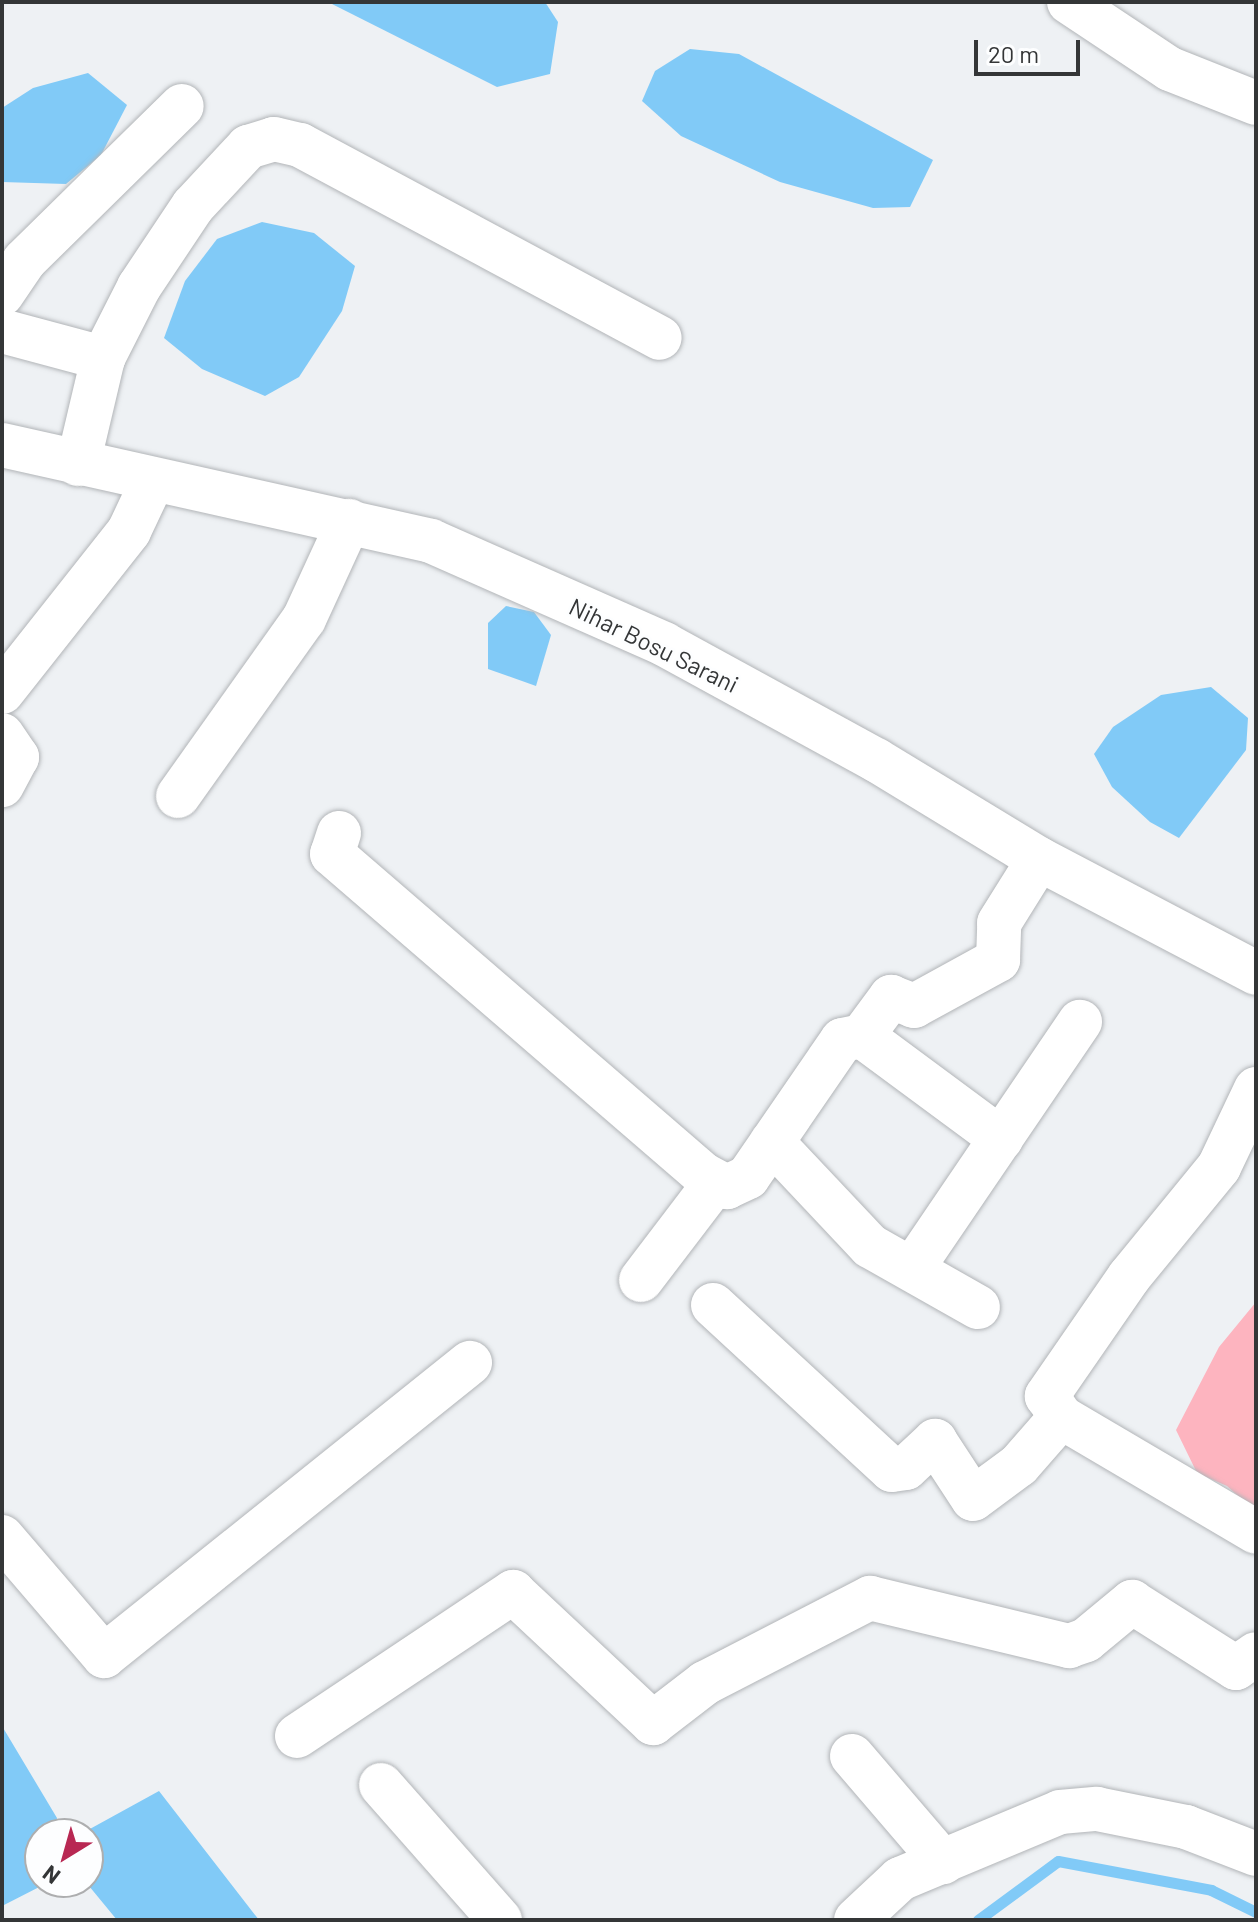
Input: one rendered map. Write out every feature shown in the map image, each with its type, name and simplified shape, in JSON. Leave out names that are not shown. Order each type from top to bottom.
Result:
[{"type":"street","points":[[1069,2],[1170,69],[1256,103]]},
{"type":"street","points":[[2,294],[24,261],[182,106]]},
{"type":"street","points":[[78,464],[103,358],[139,287],[193,206],[248,147],[274,139],[300,145],[660,338]]},
{"type":"street","points":[[2,331],[103,358]]},
{"type":"street","name":"Nihar Bosu Sarani","points":[[2,445],[431,541],[664,644],[876,760],[1039,859],[1256,973]]},
{"type":"street","points":[[2,692],[129,531],[153,480]]},
{"type":"street","points":[[178,796],[304,619],[349,521]]},
{"type":"street","points":[[2,735],[17,757],[2,785]]},
{"type":"street","points":[[339,833],[332,854],[715,1183],[738,1186],[842,1040],[862,1036],[891,997],[914,1006],[998,960],[999,923],[1039,859]]},
{"type":"street","points":[[912,1269],[1080,1022]]},
{"type":"street","points":[[862,1036],[1001,1139]]},
{"type":"street","points":[[1256,1089],[1219,1167],[1129,1277],[1048,1392],[1049,1403],[1061,1417],[1256,1532]]},
{"type":"street","points":[[772,1142],[870,1246],[978,1307]]},
{"type":"street","points":[[641,1280],[715,1183]]},
{"type":"street","points":[[713,1305],[892,1470],[906,1468],[935,1441],[973,1499],[1019,1465],[1061,1417]]},
{"type":"street","points":[[2,1537],[104,1656],[470,1363]]},
{"type":"street","points":[[297,1736],[513,1592],[653,1723],[705,1683],[870,1598],[1069,1646],[1086,1640],[1132,1602],[1236,1668],[1256,1654]]},
{"type":"street","points":[[852,1756],[943,1862]]},
{"type":"street","points":[[381,1785],[500,1920]]},
{"type":"street","points":[[856,1920],[900,1879],[1060,1812],[1097,1809],[1186,1827],[1255,1852]]},
{"type":"shaded area","points":[[1256,1302],[1256,1512],[1227,1486],[1197,1473],[1176,1430],[1219,1347]]},
{"type":"water","points":[[328,2],[545,2],[558,22],[550,74],[497,87]]},
{"type":"water","points":[[690,49],[739,54],[933,160],[910,207],[873,208],[780,182],[681,136],[642,101],[655,71]]},
{"type":"water","points":[[88,73],[127,105],[101,155],[66,184],[2,182],[2,108],[33,88]]},
{"type":"water","points":[[262,222],[314,233],[355,266],[342,311],[299,377],[265,396],[202,369],[164,338],[185,281],[217,239]]},
{"type":"water","points":[[506,606],[534,612],[551,635],[536,686],[488,669],[488,623]]},
{"type":"water","points":[[1211,687],[1248,718],[1246,750],[1179,838],[1150,822],[1112,787],[1094,754],[1113,727],[1161,695]]},
{"type":"water","points":[[2,1726],[57,1818],[24,1818],[24,1895],[4,1905]]},
{"type":"water","points":[[159,1791],[259,1920],[117,1920],[99,1898],[104,1898],[104,1821]]},
{"type":"waterway","points":[[978,1920],[1058,1861],[1211,1890],[1256,1912]]}]
